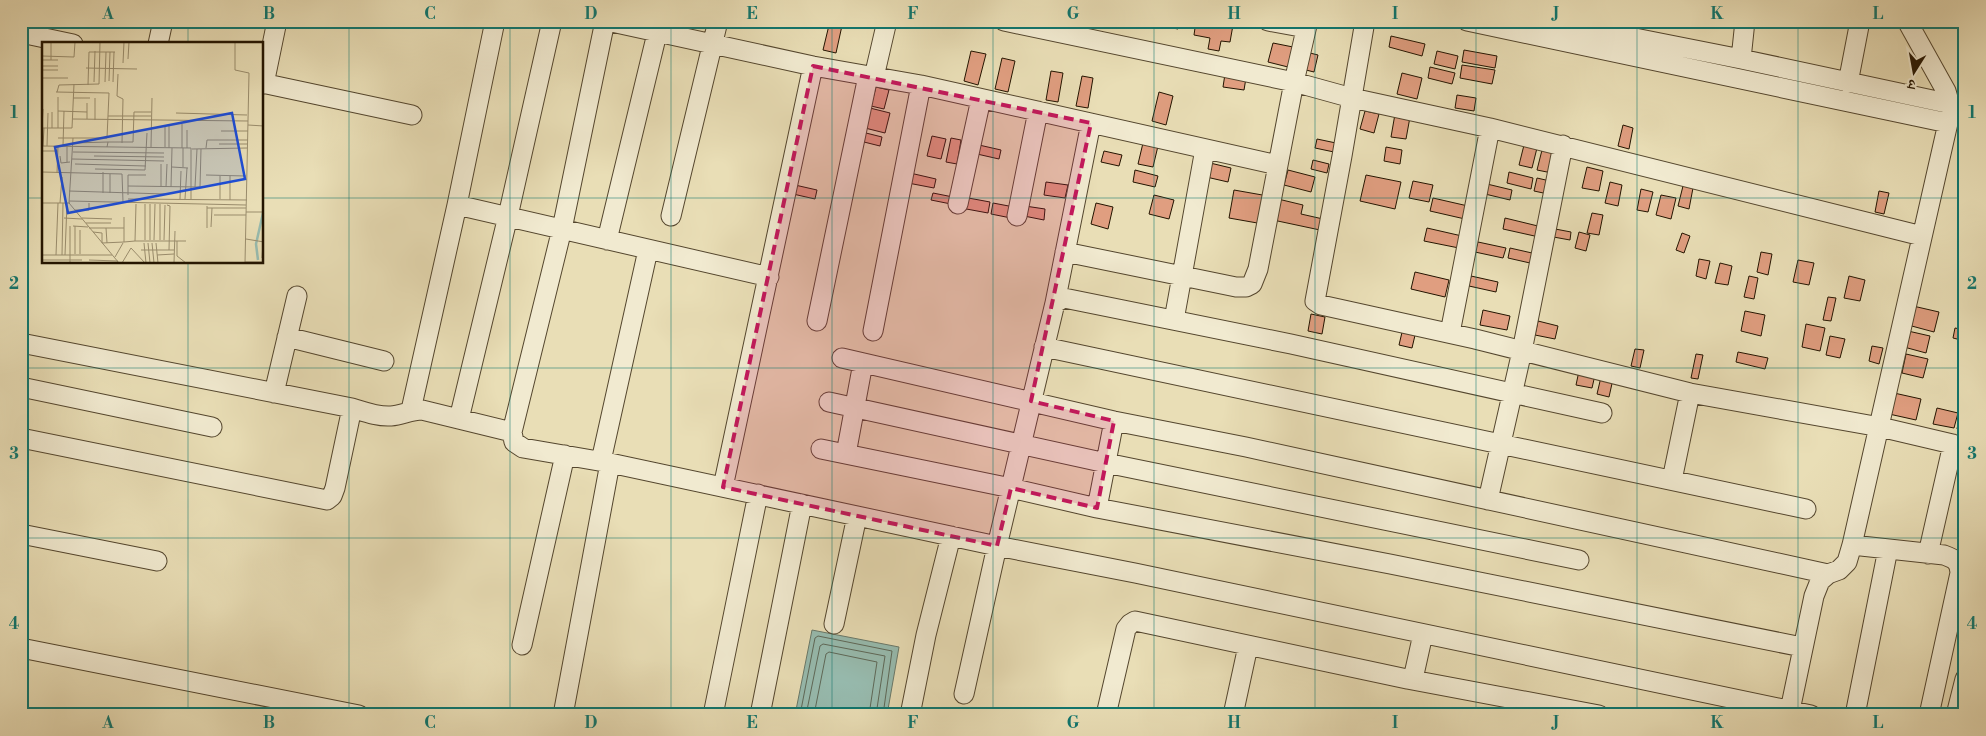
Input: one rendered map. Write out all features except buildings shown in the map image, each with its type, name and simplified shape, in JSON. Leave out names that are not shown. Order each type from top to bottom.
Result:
[{"type":"street","points":[[158,42],[163,21]]},
{"type":"street","points":[[264,80],[277,21]]},
{"type":"street","points":[[411,410],[457,205],[495,21]]},
{"type":"street","points":[[459,419],[508,216],[552,21]]},
{"type":"street","points":[[1278,165],[921,85],[813,66],[713,43],[659,27],[606,21],[562,229],[512,432],[514,442],[523,448],[605,462],[997,546],[1135,573],[1789,712],[1811,715]]},
{"type":"street","points":[[671,216],[718,21]]},
{"type":"street","points":[[817,321],[871,76],[887,21]]},
{"type":"street","points":[[1004,21],[1294,82],[1352,98],[1564,145],[1631,164],[1922,236]]},
{"type":"street","points":[[1065,252],[1236,287],[1246,288],[1252,284],[1258,270],[1294,82],[1307,25],[1268,21]]},
{"type":"street","points":[[1365,21],[1314,300],[1321,305],[1450,333],[1690,393],[1880,427],[1959,446],[1928,554]]},
{"type":"street","points":[[1468,21],[1954,112]]},
{"type":"street","points":[[1549,21],[1637,30],[1741,59],[1848,83],[1954,112]]},
{"type":"street","points":[[1741,59],[1745,21]]},
{"type":"street","points":[[1848,83],[1860,21]]},
{"type":"street","points":[[1789,712],[1814,596],[1820,581],[1828,574],[1839,570],[1848,562],[1922,236],[1954,112],[1946,91],[1907,21]]},
{"type":"street","points":[[607,240],[659,27]]},
{"type":"street","points":[[21,33],[64,42]]},
{"type":"street","points":[[723,487],[813,66]]},
{"type":"street","points":[[264,84],[412,115]]},
{"type":"street","points":[[873,331],[921,85]]},
{"type":"street","points":[[958,204],[981,99]]},
{"type":"street","points":[[1017,216],[1038,111]]},
{"type":"street","points":[[964,694],[1055,303],[1091,123]]},
{"type":"street","points":[[1450,333],[1490,128]]},
{"type":"street","points":[[1488,500],[1522,351],[1564,145]]},
{"type":"street","points":[[1174,320],[1205,149]]},
{"type":"street","points":[[457,205],[769,277]]},
{"type":"street","points":[[563,715],[605,462],[648,250]]},
{"type":"street","points":[[274,393],[296,296]]},
{"type":"street","points":[[1055,303],[1064,298],[1075,300],[1602,413]]},
{"type":"street","points":[[287,337],[384,361]]},
{"type":"street","points":[[21,343],[352,408],[375,415],[389,416],[411,410],[422,410],[512,432]]},
{"type":"street","points":[[1044,347],[1806,509]]},
{"type":"street","points":[[842,358],[1114,420],[1828,574]]},
{"type":"street","points":[[846,454],[863,363]]},
{"type":"street","points":[[21,387],[212,427]]},
{"type":"street","points":[[1672,480],[1690,393]]},
{"type":"street","points":[[829,402],[1106,463],[1579,560]]},
{"type":"street","points":[[21,438],[327,500],[332,496],[335,488],[352,408]]},
{"type":"street","points":[[1098,508],[1114,420]]},
{"type":"street","points":[[822,449],[1098,508],[1399,566],[1802,648]]},
{"type":"street","points":[[522,645],[564,455]]},
{"type":"street","points":[[713,715],[758,494]]},
{"type":"street","points":[[760,715],[802,504]]},
{"type":"street","points":[[834,624],[857,516]]},
{"type":"street","points":[[21,534],[157,561]]},
{"type":"street","points":[[910,715],[926,634],[951,536]]},
{"type":"street","points":[[1852,545],[1928,554],[1955,559],[1959,564],[1960,573],[1929,715]]},
{"type":"street","points":[[1855,715],[1888,549]]},
{"type":"street","points":[[1106,715],[1126,629],[1136,621],[1248,646],[1599,715]]},
{"type":"street","points":[[1407,678],[1413,676],[1423,634]]},
{"type":"street","points":[[1233,715],[1248,646]]},
{"type":"street","points":[[21,648],[358,715]]},
{"type":"street","points":[[1956,715],[1964,688]]},
{"type":"highlighted area","points":[[813,66],[1091,123],[1031,401],[1114,421],[1097,508],[1011,488],[997,546],[723,487]]},
{"type":"water","points":[[812,630],[899,647],[887,715],[795,715]]}]
